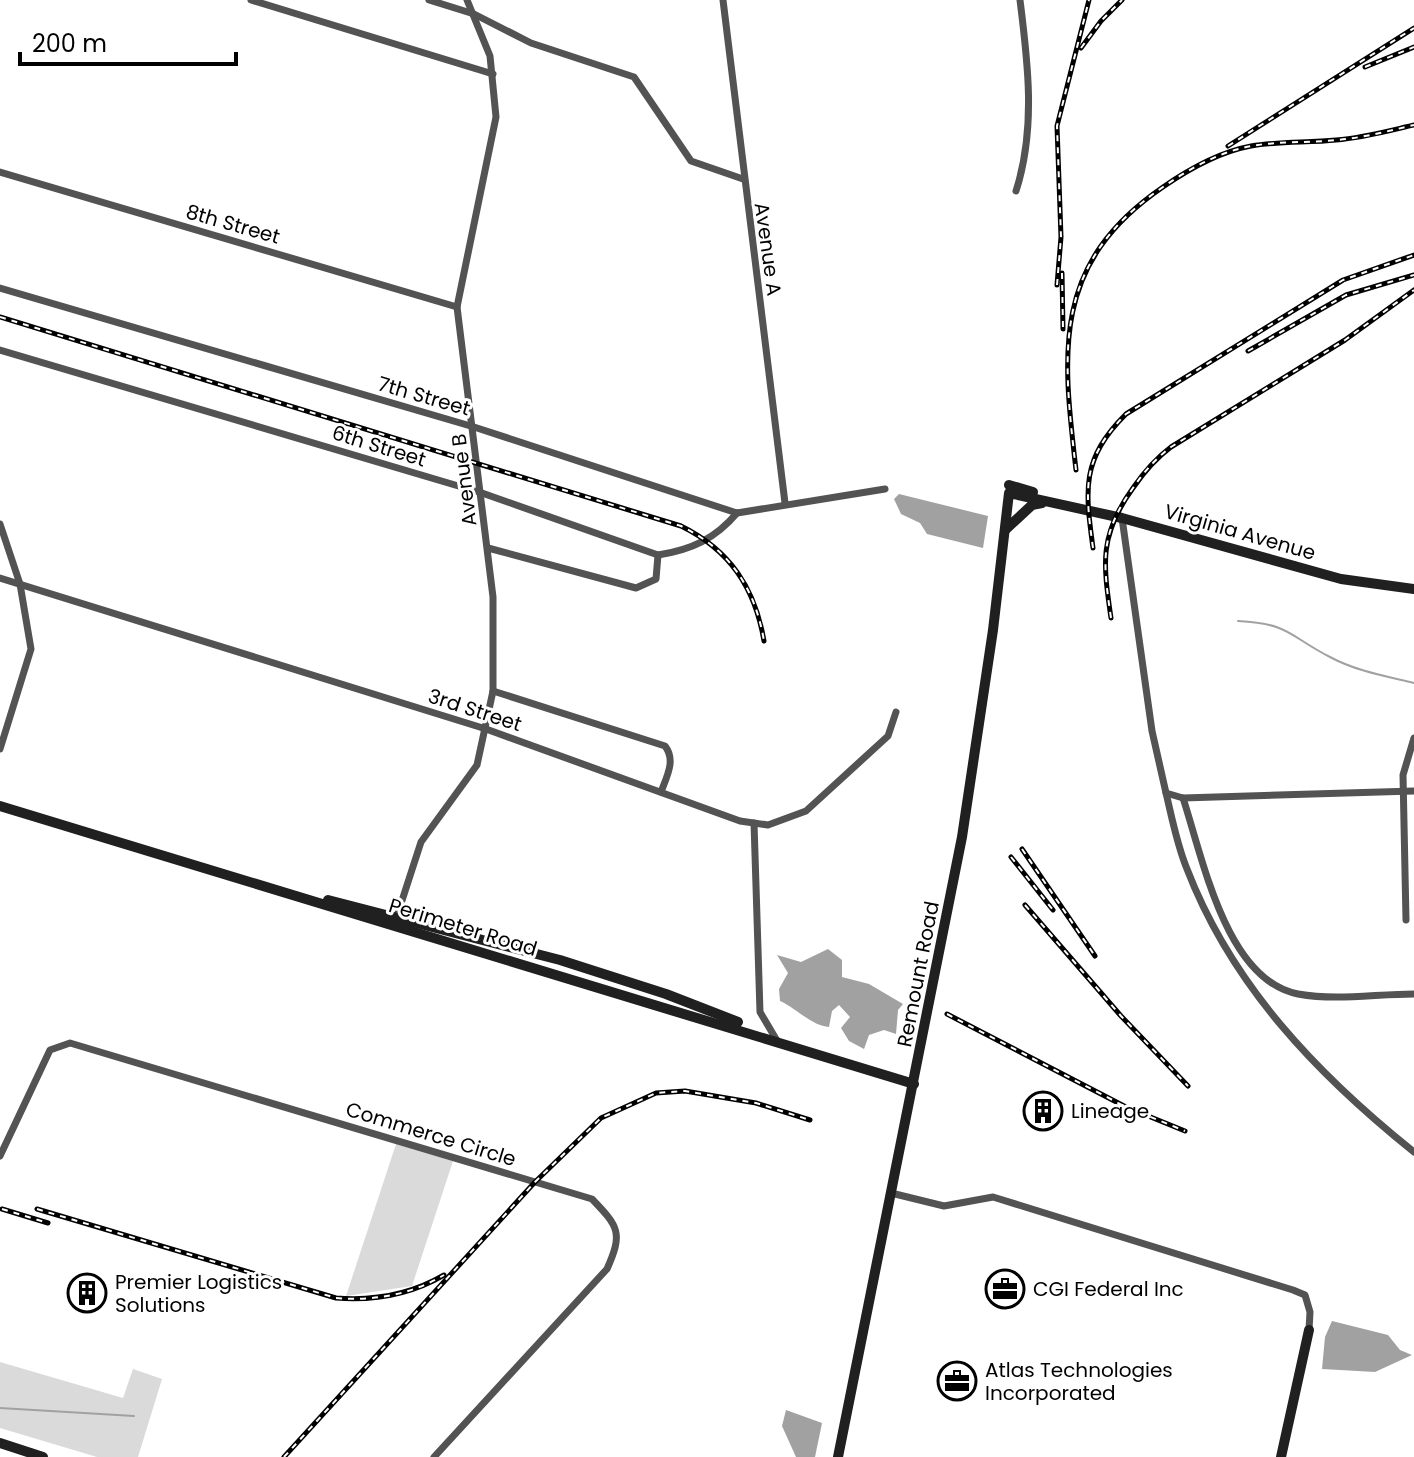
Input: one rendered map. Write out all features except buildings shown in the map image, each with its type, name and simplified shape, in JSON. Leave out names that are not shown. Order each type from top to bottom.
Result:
[{"type":"main road","name":"Virginia Avenue","points":[[1009,489],[1341,579],[1414,589]]},
{"type":"main road","name":"Remount Road","points":[[838,1457],[962,837],[993,630],[1009,489]]},
{"type":"main road","points":[[1003,532],[1032,505],[1053,502]]},
{"type":"main road","points":[[0,806],[302,897],[342,902],[396,920],[606,975],[701,1007],[771,1037]]},
{"type":"main road","name":"Perimeter Road","points":[[396,920],[604,989],[771,1037],[914,1084]]},
{"type":"main road","points":[[604,989],[606,975]]},
{"type":"main road","points":[[1281,1457],[1309,1330]]},
{"type":"main road","points":[[0,1443],[43,1457]]},
{"type":"street","points":[[251,0],[493,74]]},
{"type":"street","points":[[429,0],[474,14],[531,43],[634,77],[691,161],[743,179]]},
{"type":"street","name":"Avenue B","points":[[396,920],[421,842],[477,765],[493,691],[493,597],[457,307],[496,117],[493,74],[467,0]]},
{"type":"street","name":"Avenue A","points":[[723,0],[785,503]]},
{"type":"street","points":[[1016,191],[1025,146],[1030,78],[1020,0]]},
{"type":"street","name":"8th Street","points":[[0,172],[457,307]]},
{"type":"street","name":"7th Street","points":[[0,288],[474,427],[737,513],[885,489]]},
{"type":"street","name":"6th Street","points":[[0,350],[482,493],[658,555]]},
{"type":"street","points":[[488,548],[636,588],[656,579],[658,555],[685,551],[707,541],[737,513]]},
{"type":"street","points":[[1122,518],[1152,731],[1186,868],[1215,931],[1240,974],[1338,1089],[1414,1152]]},
{"type":"street","points":[[0,524],[20,584],[31,649],[3,728],[0,749]]},
{"type":"street","name":"3rd Street","points":[[0,578],[486,729],[754,823],[768,825],[806,811],[888,736],[896,712]]},
{"type":"street","points":[[493,691],[665,746],[670,753],[670,767],[661,792]]},
{"type":"street","points":[[1406,920],[1403,775],[1414,738]]},
{"type":"street","points":[[1166,793],[1183,798],[1414,791]]},
{"type":"street","points":[[1183,798],[1210,881],[1238,948],[1271,985],[1296,993],[1339,999],[1414,994]]},
{"type":"street","points":[[754,823],[760,1012],[771,1037]]},
{"type":"street","name":"Commerce Circle","points":[[0,1156],[50,1050],[70,1043],[592,1199],[614,1222],[618,1244],[607,1269],[434,1457]]},
{"type":"street","points":[[891,1193],[944,1206],[993,1197],[1293,1290],[1305,1295],[1310,1312],[1309,1330]]},
{"type":"shaded area","points":[[899,494],[988,516],[983,548],[927,534],[920,523],[901,514],[894,499]]},
{"type":"shaded area","points":[[828,949],[842,960],[842,977],[869,984],[903,1004],[898,1010],[896,1034],[884,1030],[869,1035],[864,1049],[849,1041],[841,1028],[850,1017],[839,1005],[832,1011],[829,1027],[816,1024],[780,1001],[779,989],[788,973],[777,955],[801,962]]},
{"type":"shaded area","points":[[396,1144],[453,1161],[412,1286],[346,1296]]},
{"type":"shaded area","points":[[1332,1321],[1388,1335],[1400,1350],[1412,1355],[1375,1372],[1322,1369],[1325,1337]]},
{"type":"shaded area","points":[[0,1362],[123,1398],[133,1369],[162,1379],[138,1457],[97,1457],[0,1428]]},
{"type":"shaded area","points":[[786,1410],[822,1423],[815,1457],[796,1457],[782,1426]]},
{"type":"waterway","points":[[1238,621],[1279,628],[1340,662],[1414,683]]},
{"type":"waterway","points":[[0,1408],[134,1416]]},
{"type":"railway","points":[[1057,285],[1061,237],[1057,126],[1089,0]]},
{"type":"railway","points":[[1081,48],[1122,0]]},
{"type":"railway","points":[[1228,146],[1414,28]]},
{"type":"railway","points":[[1365,67],[1414,47]]},
{"type":"railway","points":[[1076,470],[1068,386],[1068,348],[1073,312],[1083,278],[1101,246],[1127,216],[1173,180],[1227,152],[1262,144],[1356,138],[1414,125]]},
{"type":"railway","points":[[1093,548],[1088,508],[1090,476],[1101,446],[1126,414],[1343,280],[1414,255]]},
{"type":"railway","points":[[1062,273],[1063,329]]},
{"type":"railway","points":[[1248,351],[1346,295],[1414,275]]},
{"type":"railway","points":[[1111,618],[1105,565],[1109,535],[1122,505],[1150,466],[1171,447],[1345,340],[1414,290]]},
{"type":"railway","points":[[0,317],[681,526],[713,547],[738,573],[754,604],[764,641]]},
{"type":"railway","points":[[1022,849],[1095,956]]},
{"type":"railway","points":[[1011,857],[1053,910]]},
{"type":"railway","points":[[1025,905],[1121,1016],[1188,1086]]},
{"type":"railway","points":[[947,1014],[1126,1107],[1185,1131]]},
{"type":"railway","points":[[284,1457],[535,1182],[601,1118],[656,1093],[685,1091],[756,1103],[810,1120]]},
{"type":"railway","points":[[2,1209],[48,1223]]},
{"type":"railway","points":[[37,1209],[336,1298],[392,1295],[444,1275]]},
{"type":"place","name":"Lineage","points":[[1043,1111]]},
{"type":"place","name":"CGI Federal Inc","points":[[1005,1289]]},
{"type":"place","name":"Premier Logistics Solutions","points":[[87,1293]]},
{"type":"place","name":"Atlas Technologies Incorporated","points":[[957,1381]]}]
